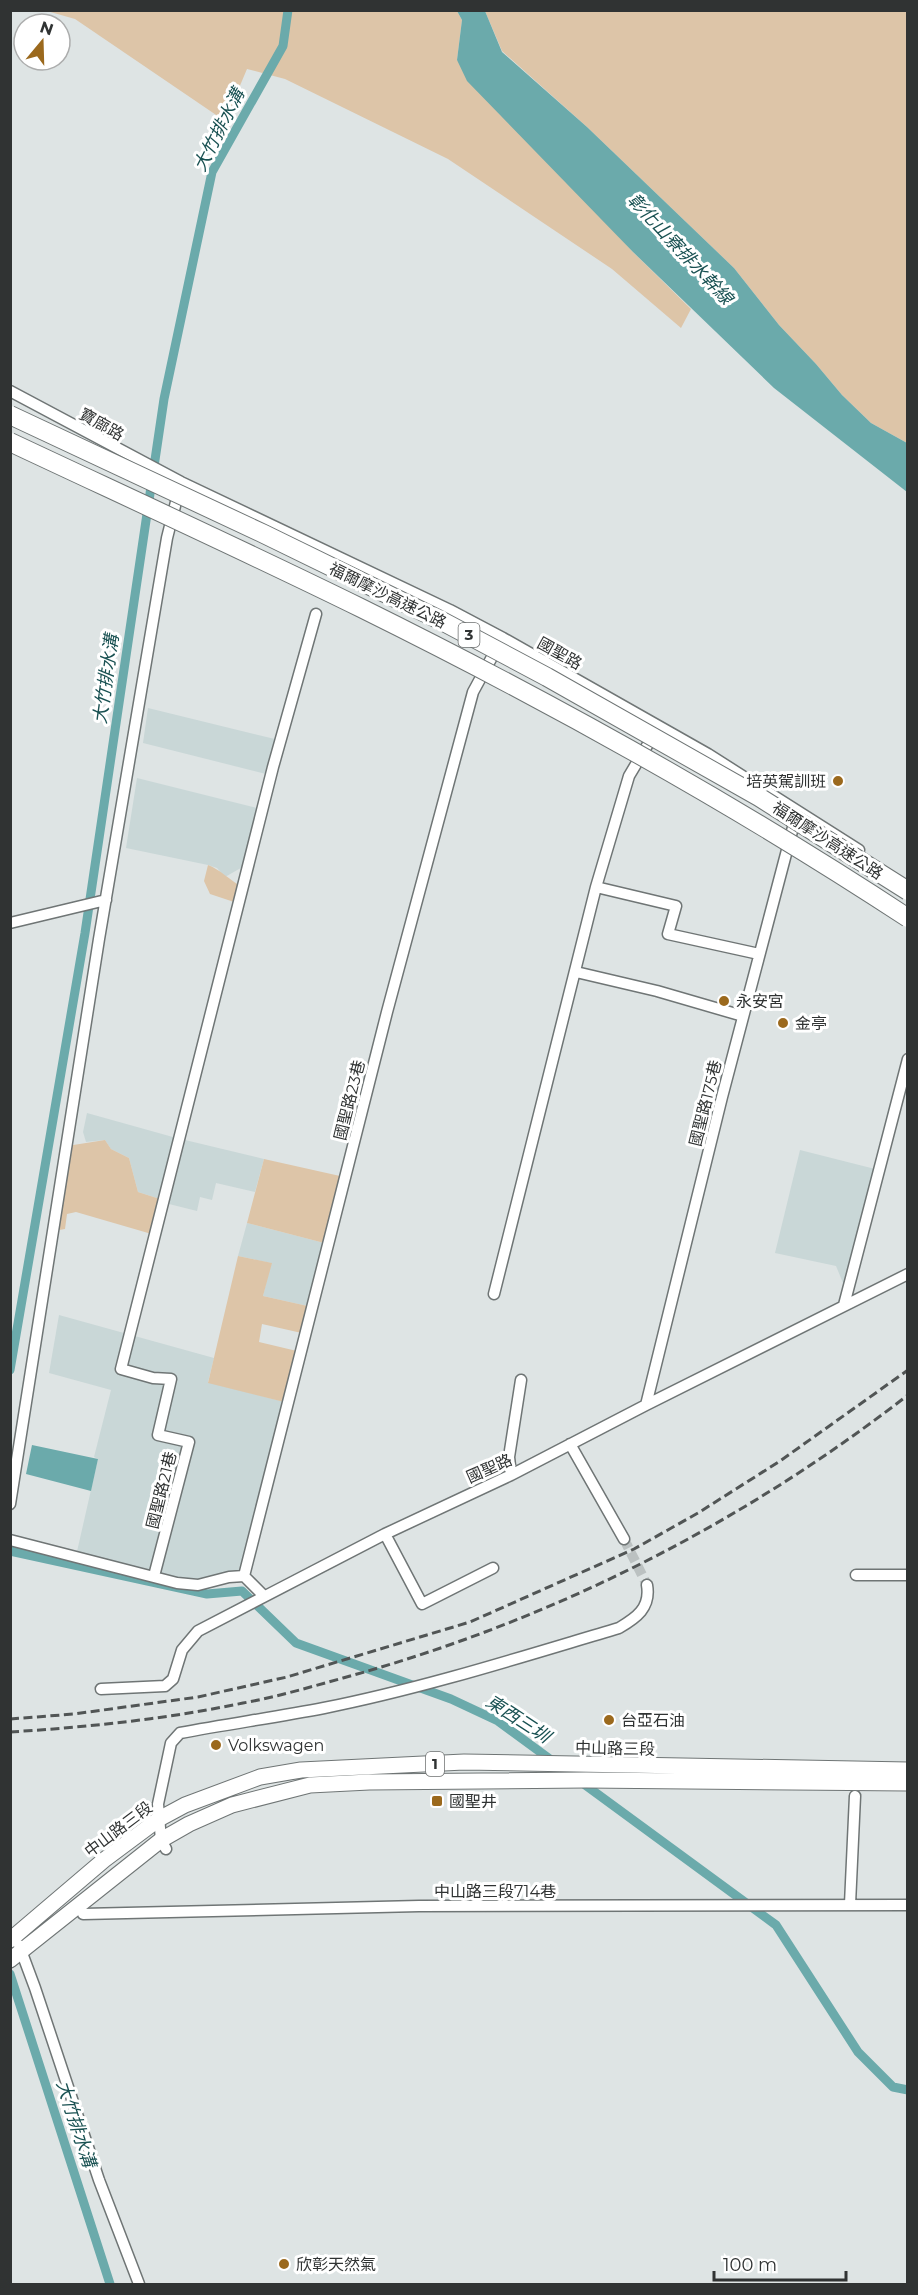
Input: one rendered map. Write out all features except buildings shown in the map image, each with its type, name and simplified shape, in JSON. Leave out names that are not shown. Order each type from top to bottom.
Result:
[{"type":"highway","name":"福爾摩沙高速公路","points":[[10,415],[264,534],[440,620],[759,796],[908,891]]},
{"type":"highway","name":"福爾摩沙高速公路","points":[[10,442],[363,609],[525,692],[740,813],[908,918]]},
{"type":"main road","name":"中山路三段","points":[[16,1948],[104,1860],[159,1819],[185,1805],[260,1777],[301,1770],[464,1758],[908,1783]]},
{"type":"main road","points":[[464,1758],[464,1786]]},
{"type":"main road","name":"中山路三段","points":[[16,1948],[189,1824],[232,1805],[310,1785],[464,1786],[908,1770]]},
{"type":"street","name":"寶廍路","points":[[10,391],[181,482]]},
{"type":"street","name":"國聖路","points":[[181,482],[450,610],[503,638],[708,754],[908,881]]},
{"type":"street","points":[[10,1504],[106,900],[167,538],[181,482]]},
{"type":"street","name":"國聖路21巷","points":[[154,1576],[189,1442],[159,1435],[171,1379],[153,1378],[121,1370],[273,767],[316,614]]},
{"type":"street","name":"國聖路23巷","points":[[244,1576],[384,1023],[472,692],[503,638]]},
{"type":"street","points":[[494,1294],[596,887],[630,776],[658,726]]},
{"type":"street","name":"國聖路175巷","points":[[646,1405],[759,954],[798,810]]},
{"type":"street","points":[[596,887],[676,906],[668,934],[759,954]]},
{"type":"street","points":[[10,923],[106,900]]},
{"type":"street","points":[[576,972],[657,991],[744,1016]]},
{"type":"street","points":[[844,1305],[908,1059]]},
{"type":"street","name":"國聖路","points":[[101,1689],[165,1686],[173,1679],[182,1650],[198,1631],[385,1534],[512,1475],[908,1274]]},
{"type":"street","points":[[512,1475],[509,1457],[521,1380]]},
{"type":"street","points":[[570,1444],[624,1539]]},
{"type":"street","points":[[385,1534],[422,1604],[493,1568]]},
{"type":"street","points":[[10,1540],[177,1583],[198,1585],[229,1577],[244,1576],[264,1596]]},
{"type":"street","points":[[856,1575],[908,1575]]},
{"type":"street","points":[[164,1844],[158,1804],[171,1743],[180,1733],[325,1708],[393,1692],[619,1628],[641,1613],[646,1604],[647,1585]]},
{"type":"street","points":[[850,1904],[855,1796]]},
{"type":"street","name":"中山路三段714巷","points":[[83,1914],[419,1906],[908,1905]]},
{"type":"street","points":[[16,1948],[99,2180],[140,2284]]},
{"type":"shaded area","points":[[47,11],[457,11],[462,20],[457,60],[633,252],[691,309],[681,328],[612,269],[448,159],[285,79],[247,69],[225,121],[72,18],[72,12]]},
{"type":"shaded area","points":[[485,11],[907,11],[907,443],[871,423],[842,395],[779,325],[734,268],[587,127],[502,51]]},
{"type":"shaded area","points":[[148,708],[279,740],[270,775],[143,743]]},
{"type":"shaded area","points":[[137,778],[261,809],[246,865],[225,877],[217,868],[208,865],[126,848]]},
{"type":"shaded area","points":[[208,865],[242,887],[237,903],[210,894],[204,881]]},
{"type":"shaded area","points":[[87,1113],[180,1139],[163,1200],[138,1192],[129,1158],[111,1149],[105,1140],[86,1142],[83,1132]]},
{"type":"shaded area","points":[[105,1140],[111,1149],[129,1158],[138,1192],[163,1200],[155,1235],[76,1212],[67,1214],[65,1229],[59,1230],[67,1146]]},
{"type":"shaded area","points":[[185,1140],[264,1159],[255,1192],[216,1183],[212,1200],[200,1197],[197,1211],[169,1204]]},
{"type":"shaded area","points":[[800,1150],[879,1170],[851,1282],[843,1283],[836,1266],[775,1253]]},
{"type":"shaded area","points":[[264,1159],[340,1176],[328,1244],[247,1223]]},
{"type":"shaded area","points":[[247,1223],[328,1244],[312,1307],[263,1296],[271,1263],[238,1256]]},
{"type":"shaded area","points":[[238,1256],[272,1263],[263,1296],[312,1307],[306,1334],[262,1324],[259,1342],[301,1352],[288,1403],[208,1383]]},
{"type":"shaded area","points":[[59,1315],[214,1358],[208,1382],[288,1403],[246,1573],[193,1586],[76,1556],[98,1459],[94,1457],[111,1390],[49,1373]]},
{"type":"water","name":"彰化山寮排水幹線","points":[[457,11],[485,11],[502,52],[587,127],[734,268],[779,325],[842,395],[871,423],[907,443],[907,492],[774,388],[633,252],[467,81],[457,60],[462,20]]},
{"type":"water","points":[[32,1445],[98,1459],[91,1491],[26,1474]]},
{"type":"waterway","name":"大竹排水溝","points":[[10,1370],[85,933],[164,399],[212,172],[283,46],[288,10]]},
{"type":"waterway","name":"東西三圳","points":[[10,1551],[207,1594],[242,1591],[296,1643],[451,1699],[498,1721],[776,1925],[858,2052],[893,2087],[908,2090]]},
{"type":"waterway","name":"大竹排水溝","points":[[10,1974],[110,2284]]},
{"type":"tunnel","points":[[624,1539],[647,1585]]},
{"type":"railway","points":[[10,1719],[74,1714],[198,1697],[287,1677],[470,1622],[634,1549],[698,1513],[780,1461],[908,1370]]},
{"type":"railway","points":[[10,1732],[127,1722],[256,1701],[343,1678],[494,1629],[639,1565],[709,1527],[777,1487],[908,1395]]},
{"type":"place","name":"培英駕訓班","points":[[838,781]]},
{"type":"place","name":"永安宮","points":[[724,1001]]},
{"type":"place","name":"金亭","points":[[783,1023]]},
{"type":"place","name":"台亞石油","points":[[609,1720]]},
{"type":"place","name":"Volkswagen","points":[[216,1745]]},
{"type":"place","name":"國聖井","points":[[437,1801]]},
{"type":"place","name":"欣彰天然氣","points":[[284,2264]]}]
